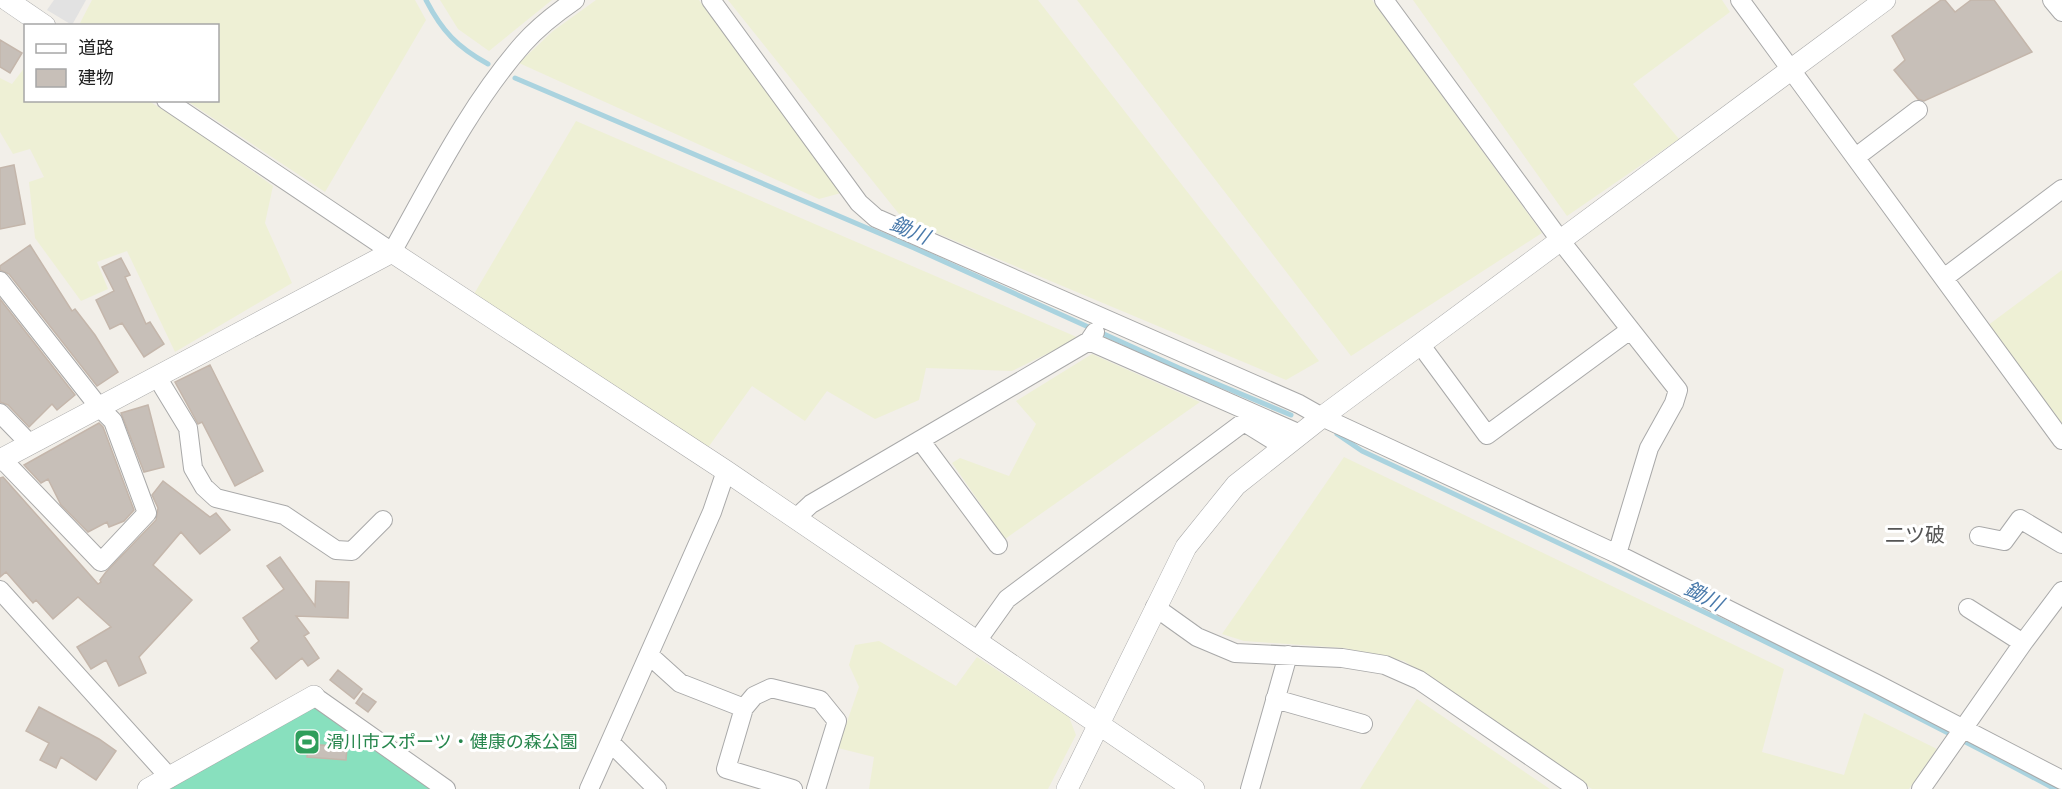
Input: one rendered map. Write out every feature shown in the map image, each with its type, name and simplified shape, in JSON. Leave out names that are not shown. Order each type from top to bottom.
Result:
[{"type":"street","points":[[7,0],[42,24]]},
{"type":"street","points":[[0,281],[99,407],[113,421],[147,513],[101,562],[1,459],[30,444],[99,407],[157,376],[392,252],[490,85],[524,43],[547,20],[575,0]]},
{"type":"street","points":[[711,0],[859,203],[876,218],[1096,329],[1292,441]]},
{"type":"street","points":[[1384,0],[1560,240],[1678,390],[1674,404],[1649,448],[1617,554]]},
{"type":"street","points":[[1740,0],[2062,440]]},
{"type":"street","points":[[1067,789],[1186,547],[1236,485],[1322,417],[1885,0]]},
{"type":"street","points":[[2052,0],[2062,12]]},
{"type":"street","points":[[169,102],[392,252],[726,471],[1194,789]]},
{"type":"street","points":[[1856,157],[1918,110]]},
{"type":"street","points":[[1944,278],[2062,189]]},
{"type":"street","points":[[1096,329],[1299,404],[1322,417],[1617,554],[1960,735],[2062,780]]},
{"type":"street","points":[[796,518],[811,504],[920,440],[1096,329]]},
{"type":"street","points":[[1420,344],[1487,435],[1630,330]]},
{"type":"street","points":[[157,376],[188,428],[193,468],[204,487],[216,498],[284,515],[336,550],[352,551],[383,520]]},
{"type":"street","points":[[0,413],[30,444]]},
{"type":"street","points":[[977,642],[1006,599],[1244,422],[1292,441]]},
{"type":"street","points":[[920,440],[998,545]]},
{"type":"street","points":[[589,789],[712,512],[726,471]]},
{"type":"street","points":[[1979,536],[2004,541],[2020,519],[2062,544]]},
{"type":"street","points":[[0,590],[170,778]]},
{"type":"street","points":[[1921,789],[2062,591]]},
{"type":"street","points":[[1155,607],[1197,637],[1235,653],[1342,658],[1385,665],[1419,680],[1578,789]]},
{"type":"street","points":[[1968,608],[2023,643]]},
{"type":"street","points":[[649,655],[680,683],[744,708]]},
{"type":"street","points":[[1250,789],[1288,655]]},
{"type":"street","points":[[793,789],[726,769],[744,708],[754,696],[771,688],[820,700],[837,721],[816,789]]},
{"type":"street","points":[[148,789],[314,696],[446,789]]},
{"type":"street","points":[[1275,699],[1363,724]]},
{"type":"street","points":[[610,742],[657,789]]},
{"type":"green space","points":[[92,0],[415,0],[426,20],[325,192],[189,102],[219,102],[219,24],[80,24]]},
{"type":"green space","points":[[440,0],[552,0],[489,51],[458,29]]},
{"type":"green space","points":[[596,0],[699,0],[841,193],[819,199],[519,63],[553,31]]},
{"type":"green space","points":[[728,0],[1038,0],[1319,361],[1286,380],[903,219]]},
{"type":"green space","points":[[1077,0],[1372,0],[1542,233],[1351,356]]},
{"type":"green space","points":[[1413,0],[1722,0],[1730,12],[1633,84],[1679,139],[1567,216]]},
{"type":"green space","points":[[24,68],[24,102],[151,102],[195,130],[273,186],[265,223],[292,283],[175,352],[127,251],[97,262],[108,289],[81,301],[35,238],[29,182],[44,177],[30,149],[13,154],[0,132],[0,78],[12,84]]},
{"type":"green space","points":[[576,121],[1079,338],[1012,371],[926,368],[919,400],[875,419],[827,391],[805,421],[752,386],[707,449],[474,294]]},
{"type":"green space","points":[[2062,270],[2062,429],[1987,326]]},
{"type":"green space","points":[[1092,354],[1200,402],[1005,539],[952,463],[960,458],[1009,476],[1036,424],[1016,401]]},
{"type":"green space","points":[[1344,457],[1784,669],[1762,752],[1844,775],[1864,713],[1937,749],[1909,789],[1592,789],[1404,661],[1344,648],[1244,641],[1222,634]]},
{"type":"green space","points":[[879,641],[956,686],[977,657],[1069,717],[1076,735],[1048,789],[869,789],[874,757],[838,748],[859,687],[849,665],[855,645]]},
{"type":"green space","name":"滑川市スポーツ・健康の森公園","points":[[314,696],[448,789],[152,789]]},
{"type":"green space","points":[[1417,699],[1550,789],[1360,789]]},
{"type":"shaded area","points":[[54,0],[86,0],[73,24],[47,10]]},
{"type":"building","points":[[1941,0],[1945,0],[1955,12],[1971,0],[1994,0],[2032,52],[1924,101],[1918,99],[1894,70],[1905,60],[1892,36]]},
{"type":"building","points":[[0,40],[22,53],[10,73],[0,67]]},
{"type":"building","points":[[14,165],[25,224],[0,229],[0,168]]},
{"type":"building","points":[[30,245],[72,311],[75,309],[95,335],[118,372],[97,386],[9,274],[0,270],[0,266]]},
{"type":"building","points":[[121,258],[130,275],[125,277],[146,324],[150,322],[164,344],[144,357],[122,323],[110,329],[96,300],[114,291],[102,267]]},
{"type":"building","points":[[0,299],[75,395],[57,410],[52,404],[29,427],[8,405],[0,402]]},
{"type":"building","points":[[210,365],[263,471],[235,486],[202,422],[198,424],[175,382]]},
{"type":"building","points":[[148,405],[164,467],[144,472],[121,413]]},
{"type":"building","points":[[99,423],[103,427],[134,510],[124,521],[109,527],[107,522],[88,532],[61,505],[48,479],[41,483],[24,465]]},
{"type":"building","points":[[3,477],[98,584],[106,572],[156,520],[158,508],[152,495],[163,481],[210,517],[216,513],[230,530],[200,554],[181,532],[153,565],[192,600],[139,657],[146,673],[119,686],[106,660],[91,669],[77,647],[111,627],[78,597],[53,619],[36,600],[33,603],[6,572],[0,577],[0,478]]},
{"type":"building","points":[[280,557],[315,606],[316,581],[349,582],[348,618],[296,616],[309,633],[304,636],[319,658],[308,666],[302,658],[276,679],[251,648],[259,641],[243,618],[284,589],[267,566]]},
{"type":"building","points":[[338,670],[362,689],[354,699],[330,680]]},
{"type":"building","points":[[363,693],[376,702],[368,712],[356,703]]},
{"type":"building","points":[[39,707],[99,739],[116,751],[96,780],[61,757],[56,768],[40,760],[49,743],[26,731]]},
{"type":"building","points":[[308,744],[347,747],[346,760],[307,757]]},
{"type":"waterway","name":"鋤川","points":[[426,0],[438,21],[451,37],[467,51],[488,64]]},
{"type":"waterway","name":"鋤川","points":[[515,78],[914,248],[1179,368],[1291,415]]},
{"type":"waterway","name":"鋤川","points":[[1337,434],[1362,451],[1798,658],[2055,789]]},
{"type":"place","name":"滑川市スポーツ・健康の森公園","points":[[307,742]]},
{"type":"district","name":"二ツ破","points":[[1915,535]]}]
